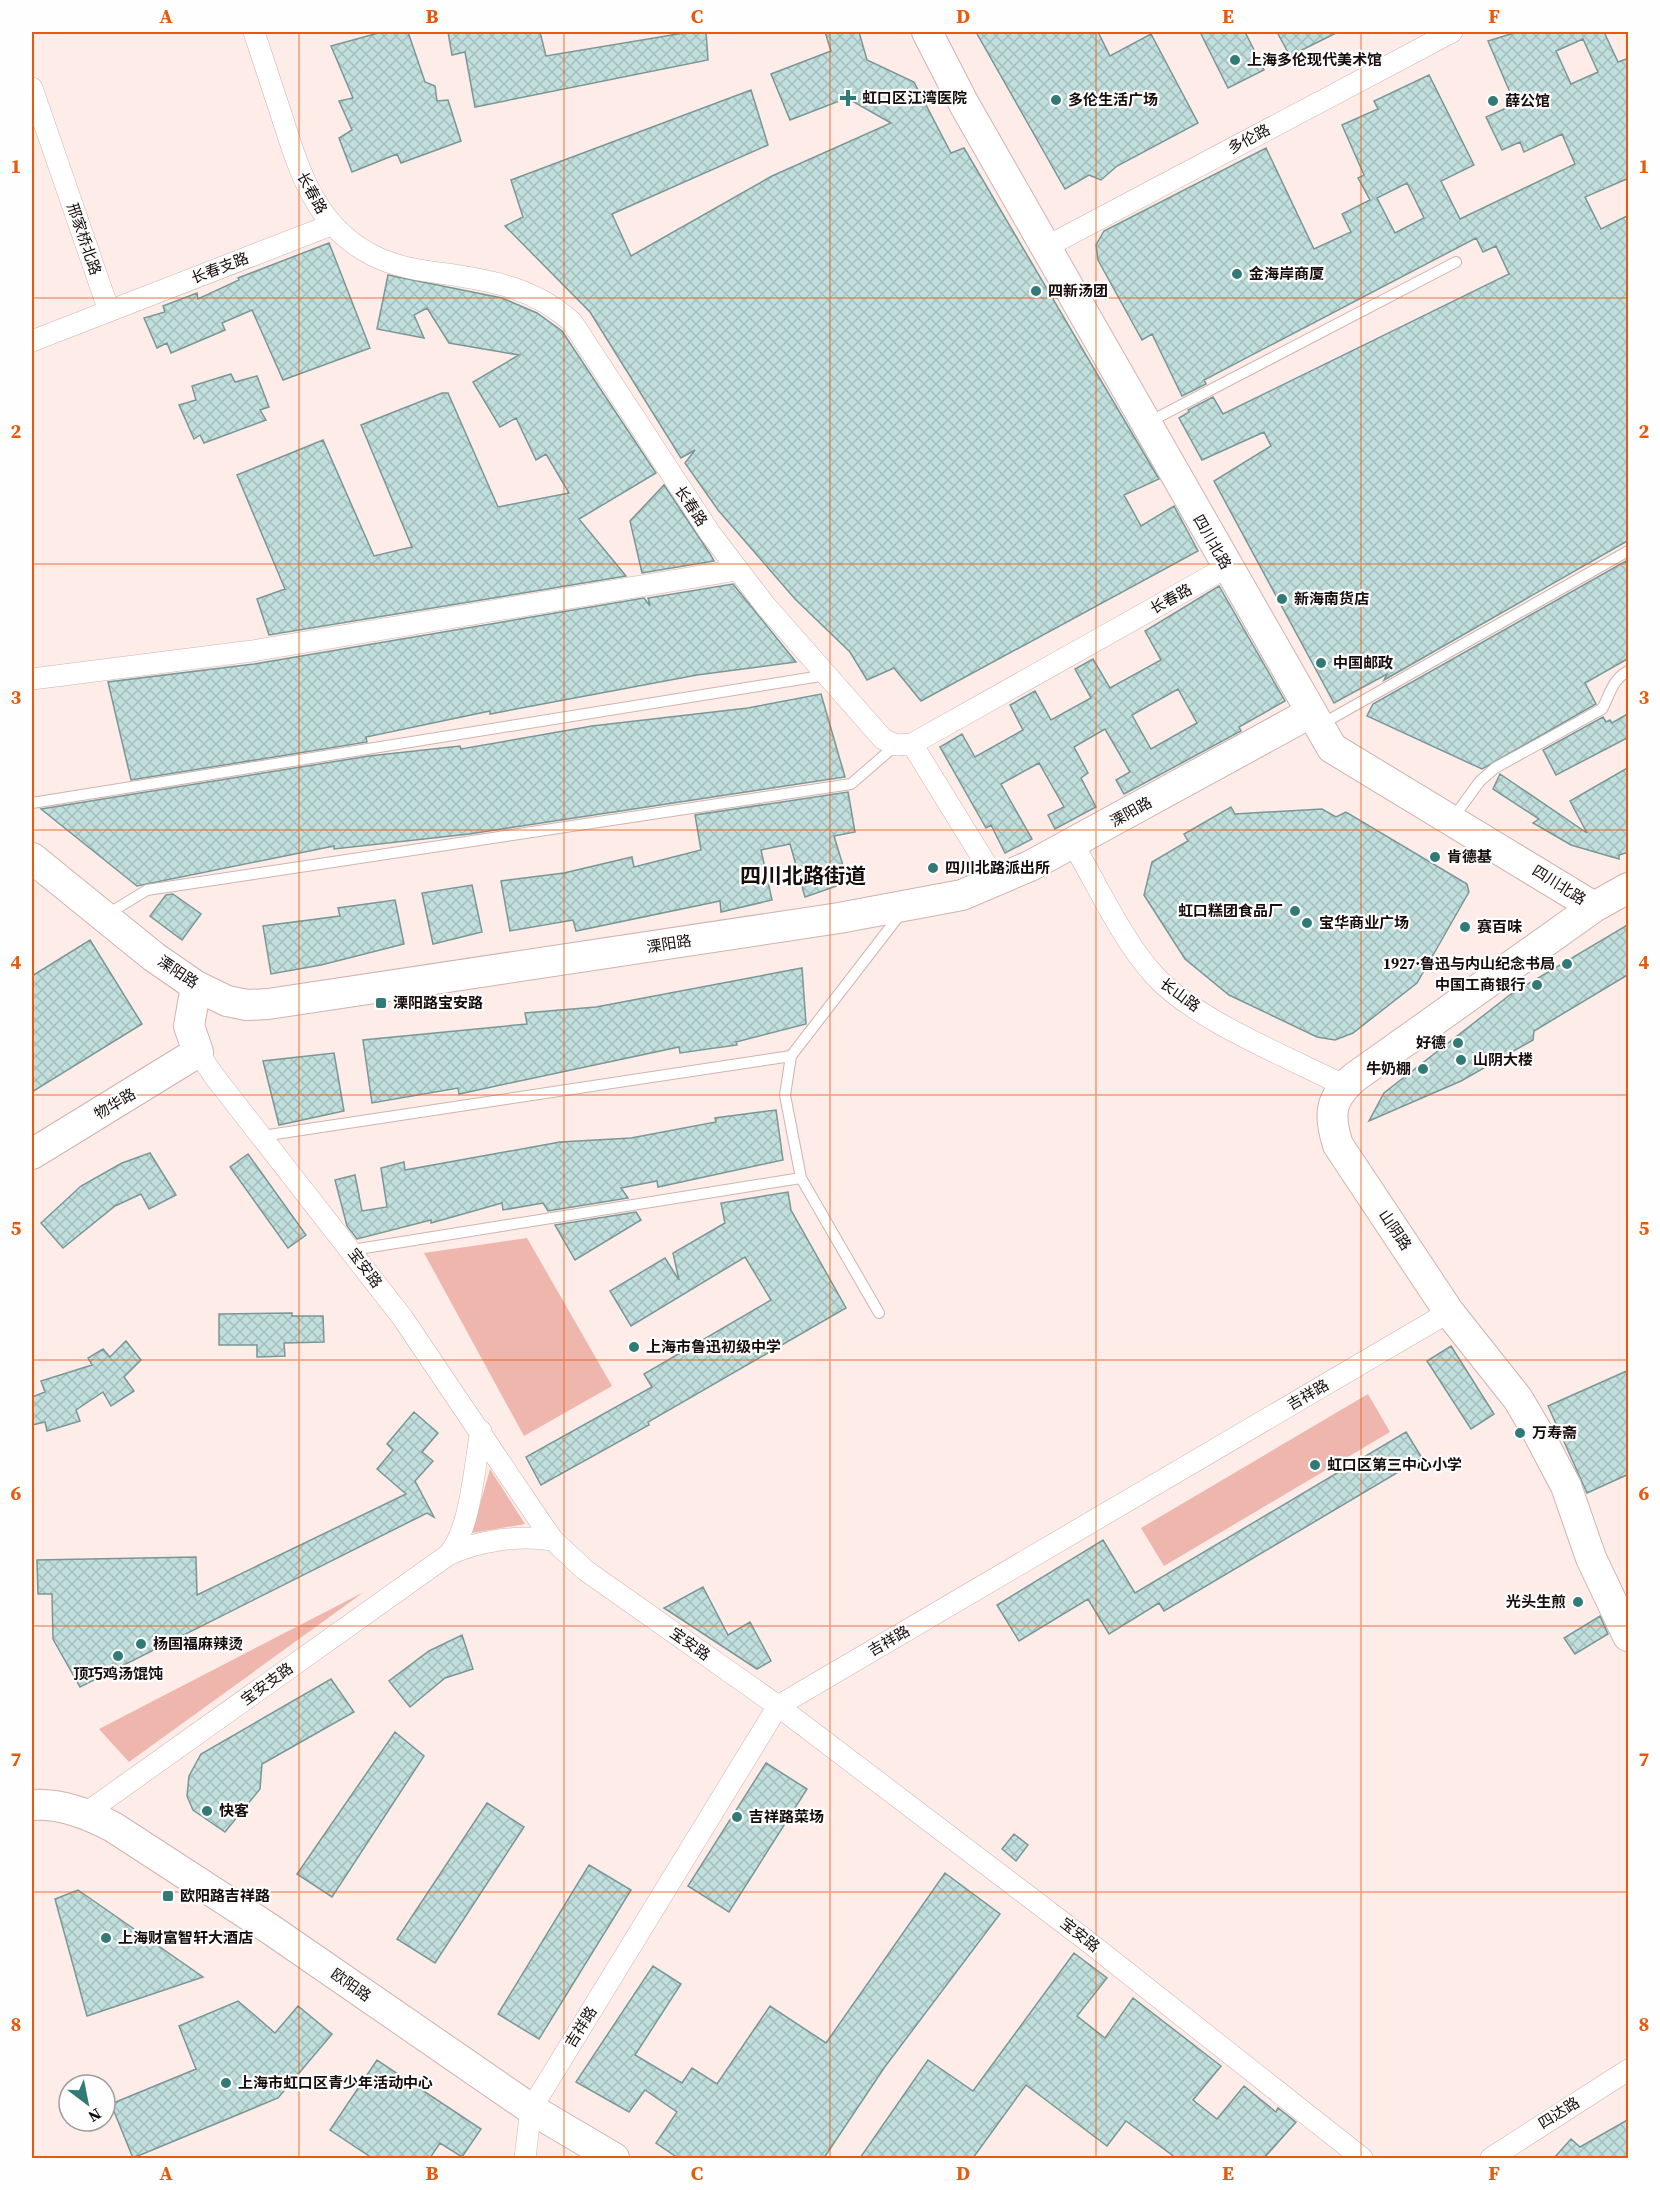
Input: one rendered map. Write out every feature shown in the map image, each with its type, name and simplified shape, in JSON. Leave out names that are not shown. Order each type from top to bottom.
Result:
[{"type":"street","name":"长春路","points":[[254,32],[301,175],[312,198],[331,225],[357,247],[383,260],[417,270],[514,286],[561,312],[582,335],[681,492],[737,570],[883,739],[904,745],[1227,567]]},
{"type":"street","name":"四川北路","points":[[927,32],[964,104],[1314,720],[1337,753],[1594,907],[1629,888]]},
{"type":"street","name":"多伦路","points":[[1046,247],[1452,32]]},
{"type":"street","name":"邢家桥北路","points":[[32,88],[109,311]]},
{"type":"street","name":"长春支路","points":[[109,311],[331,225]]},
{"type":"street","points":[[32,341],[109,311]]},
{"type":"street","points":[[32,679],[252,651],[737,570]]},
{"type":"street","name":"溧阳路","points":[[32,858],[103,916],[196,986],[227,1001],[247,1005],[268,1004],[905,907],[962,895],[996,882],[1073,844],[1314,720]]},
{"type":"street","points":[[904,745],[996,882]]},
{"type":"street","name":"长山路","points":[[1073,844],[1137,954],[1166,987],[1232,1029],[1345,1086]]},
{"type":"street","name":"山阴路","points":[[1594,907],[1345,1086],[1337,1094],[1333,1106],[1333,1131],[1338,1145],[1449,1312],[1518,1399],[1538,1433],[1566,1486],[1591,1558],[1629,1636]]},
{"type":"street","name":"宝安路","points":[[196,986],[189,1026],[198,1052],[352,1250],[427,1351],[554,1540],[585,1570],[778,1706],[1086,1940],[1362,2158]]},
{"type":"street","name":"物华路","points":[[32,1154],[198,1052]]},
{"type":"street","name":"吉祥路","points":[[525,2158],[531,2109],[778,1706],[1449,1312]]},
{"type":"street","name":"宝安支路","points":[[86,1813],[448,1555],[455,1547],[462,1529],[481,1431]]},
{"type":"street","name":"宝安支路","points":[[448,1555],[474,1545],[523,1538],[554,1540]]},
{"type":"street","name":"欧阳路","points":[[32,1806],[86,1813],[113,1827],[270,1929],[531,2109],[614,2158]]},
{"type":"street","name":"四达路","points":[[1491,2158],[1629,2070]]},
{"type":"lane","points":[[1146,423],[1456,262]]},
{"type":"lane","points":[[1314,720],[1629,551]]},
{"type":"lane","points":[[1451,820],[1480,781],[1495,768],[1602,709],[1609,689],[1617,678],[1629,671]]},
{"type":"lane","points":[[32,802],[827,675]]},
{"type":"lane","points":[[103,916],[147,890],[851,784],[904,745]]},
{"type":"lane","points":[[879,1313],[801,1178],[784,1095],[790,1056],[905,907]]},
{"type":"lane","points":[[262,1136],[790,1056]]},
{"type":"lane","points":[[352,1250],[801,1178]]},
{"type":"shaded area","points":[[527,1238],[612,1386],[524,1436],[424,1253]]},
{"type":"shaded area","points":[[1368,1394],[1390,1432],[1164,1566],[1141,1528]]},
{"type":"shaded area","points":[[490,1469],[525,1524],[472,1533]]},
{"type":"shaded area","points":[[364,1592],[129,1762],[99,1729]]},
{"type":"building","points":[[382,32],[408,32],[425,82],[435,86],[437,101],[448,100],[461,141],[401,163],[397,154],[352,172],[339,138],[352,130],[339,101],[353,98],[331,46]]},
{"type":"building","points":[[448,32],[540,32],[546,56],[690,32],[706,32],[708,60],[475,107],[465,52],[452,55]]},
{"type":"building","points":[[825,32],[859,32],[867,60],[914,82],[951,153],[964,148],[1159,479],[1124,495],[1141,526],[1174,506],[1198,551],[921,701],[894,668],[867,680],[850,652],[795,599],[718,510],[685,463],[695,450],[681,458],[590,312],[505,226],[523,217],[511,180],[751,90],[768,145],[612,214],[631,256],[772,176],[891,123],[847,98],[790,120],[771,74],[831,51]]},
{"type":"building","points":[[976,32],[1098,32],[1110,56],[1151,34],[1198,123],[1117,166],[1101,180],[1089,175],[1065,189]]},
{"type":"building","points":[[1200,32],[1245,32],[1264,70],[1228,88]]},
{"type":"building","points":[[1277,32],[1338,32],[1290,56]]},
{"type":"building","points":[[1517,32],[1604,32],[1618,62],[1629,58],[1629,178],[1585,197],[1601,229],[1629,215],[1629,540],[1384,680],[1387,674],[1334,703],[1214,481],[1271,446],[1264,432],[1202,460],[1179,418],[1189,412],[1188,410],[1213,397],[1223,414],[1509,274],[1496,246],[1483,252],[1476,238],[1204,380],[1206,384],[1182,396],[1152,334],[1142,340],[1098,260],[1096,245],[1104,231],[1266,148],[1314,249],[1351,232],[1342,214],[1370,200],[1358,178],[1364,175],[1342,125],[1378,109],[1374,101],[1429,75],[1474,165],[1441,181],[1460,219],[1575,164],[1562,134],[1524,152],[1520,142],[1502,150],[1486,117],[1515,104],[1488,41]],"holes":[[[1583,39],[1598,72],[1571,84],[1556,51]],[[1407,183],[1424,218],[1395,233],[1377,198]]]},
{"type":"building","points":[[329,243],[370,348],[283,380],[252,310],[222,323],[225,330],[171,353],[167,343],[157,348],[144,318],[165,312],[163,306],[197,293],[198,299],[239,280],[238,278]]},
{"type":"building","points":[[388,275],[502,298],[537,313],[562,331],[656,473],[579,519],[626,576],[269,635],[257,599],[285,589],[237,475],[323,440],[374,556],[412,547],[361,425],[442,393],[448,393],[498,507],[569,493],[546,454],[536,460],[516,418],[500,427],[473,382],[519,355],[449,343],[427,308],[414,315],[424,338],[377,329]]},
{"type":"building","points":[[231,374],[235,382],[257,376],[269,407],[260,410],[266,420],[204,443],[200,435],[194,439],[179,405],[196,400],[192,386]]},
{"type":"building","points":[[664,485],[714,561],[642,573],[630,521]]},
{"type":"building","points":[[1626,561],[1629,566],[1629,658],[1585,683],[1596,704],[1482,769],[1367,716],[1373,704]]},
{"type":"building","points":[[733,584],[796,662],[697,675],[490,714],[490,711],[366,737],[367,742],[131,780],[108,682],[254,664],[644,598],[650,606],[648,598]]},
{"type":"building","points":[[1219,586],[1285,701],[1239,727],[1241,731],[1124,794],[1116,780],[1130,772],[1105,729],[1074,747],[1088,773],[1081,778],[1096,807],[1055,829],[1048,815],[1064,807],[1039,763],[1001,784],[1032,839],[1005,853],[991,825],[986,828],[940,747],[962,734],[975,757],[1023,730],[1010,705],[1035,691],[1051,720],[1091,698],[1075,669],[1093,659],[1110,688],[1161,660],[1145,631]],"holes":[[[1178,689],[1197,723],[1151,749],[1132,715]]]},
{"type":"building","points":[[821,694],[845,777],[469,834],[334,849],[334,846],[137,886],[41,809],[369,756],[460,746],[461,749],[592,726],[748,708]]},
{"type":"building","points":[[1629,713],[1629,737],[1556,775],[1543,750],[1603,717],[1606,722],[1610,720],[1612,723]]},
{"type":"building","points":[[1629,767],[1629,852],[1619,855],[1619,859],[1571,845],[1533,823],[1539,819],[1493,789],[1500,774],[1587,833],[1570,801]]},
{"type":"building","points":[[848,792],[855,832],[834,836],[848,882],[805,897],[790,844],[761,850],[772,900],[721,912],[720,901],[576,931],[573,920],[510,931],[501,881],[564,873],[632,857],[634,867],[701,850],[695,815]]},
{"type":"building","name":"宝华商业广场","points":[[1231,807],[1235,814],[1322,809],[1336,817],[1346,812],[1467,884],[1469,892],[1417,983],[1353,1033],[1335,1040],[1317,1037],[1229,995],[1185,959],[1144,895],[1152,862],[1188,841],[1184,834]]},
{"type":"building","points":[[472,885],[482,932],[433,944],[422,893]]},
{"type":"building","points":[[173,894],[201,914],[182,940],[150,916],[166,895]]},
{"type":"building","points":[[395,900],[404,944],[321,965],[271,974],[263,926],[340,916],[338,908]]},
{"type":"building","points":[[1629,924],[1629,974],[1534,1031],[1533,1040],[1461,1081],[1369,1121],[1384,1093],[1511,994]]},
{"type":"building","points":[[90,940],[142,1024],[32,1092],[32,976]]},
{"type":"building","points":[[802,968],[806,1024],[736,1042],[737,1045],[680,1053],[679,1047],[459,1094],[458,1088],[372,1103],[363,1040],[527,1024],[525,1013],[596,1007]]},
{"type":"building","points":[[334,1053],[344,1111],[279,1125],[263,1061]]},
{"type":"building","points":[[776,1110],[783,1160],[658,1187],[657,1181],[621,1188],[628,1198],[548,1211],[543,1203],[503,1210],[502,1203],[431,1223],[431,1220],[357,1239],[347,1226],[335,1180],[355,1175],[362,1211],[387,1207],[381,1168],[404,1162],[405,1170],[560,1142],[631,1138],[716,1122],[715,1118]]},
{"type":"building","points":[[150,1153],[176,1195],[149,1209],[141,1194],[115,1206],[63,1248],[41,1223],[81,1186],[122,1163]]},
{"type":"building","points":[[248,1154],[306,1235],[288,1248],[230,1167]]},
{"type":"building","points":[[788,1192],[791,1210],[846,1308],[648,1422],[649,1425],[541,1485],[526,1457],[652,1387],[644,1374],[771,1300],[745,1257],[631,1326],[610,1291],[665,1258],[679,1280],[673,1253],[725,1223],[721,1203]]},
{"type":"building","points":[[636,1212],[641,1220],[575,1260],[555,1225]]},
{"type":"building","points":[[292,1313],[292,1316],[323,1316],[324,1342],[284,1343],[285,1356],[257,1357],[257,1345],[219,1345],[219,1314]]},
{"type":"building","points":[[126,1341],[141,1360],[124,1377],[134,1391],[111,1406],[103,1392],[76,1410],[80,1421],[47,1431],[45,1422],[32,1425],[32,1397],[45,1392],[41,1381],[92,1365],[88,1358],[103,1349],[110,1357]]},
{"type":"building","points":[[1451,1346],[1494,1414],[1471,1429],[1427,1361]]},
{"type":"building","points":[[1629,1370],[1629,1474],[1587,1493],[1548,1406]]},
{"type":"building","points":[[414,1412],[438,1433],[422,1452],[433,1461],[415,1481],[434,1517],[427,1513],[80,1687],[53,1639],[52,1594],[38,1594],[37,1560],[196,1557],[197,1595],[406,1494],[377,1469],[393,1450],[387,1444]]},
{"type":"building","points":[[1406,1432],[1422,1458],[1164,1611],[1159,1603],[1109,1634],[1088,1599],[1019,1641],[997,1605],[1103,1540],[1135,1593]]},
{"type":"building","points":[[703,1587],[728,1635],[750,1622],[771,1661],[757,1669],[664,1608]]},
{"type":"building","points":[[1600,1616],[1608,1634],[1575,1654],[1564,1638]]},
{"type":"building","points":[[462,1635],[473,1669],[445,1678],[410,1707],[389,1681],[429,1651]]},
{"type":"building","points":[[331,1679],[354,1712],[262,1764],[260,1789],[225,1832],[193,1810],[187,1796],[189,1776],[201,1754]]},
{"type":"building","points":[[395,1732],[424,1756],[332,1897],[297,1874]]},
{"type":"building","points":[[766,1763],[807,1789],[729,1912],[688,1886]]},
{"type":"building","points":[[487,1803],[524,1827],[435,1963],[397,1939]]},
{"type":"building","points":[[1014,1834],[1028,1845],[1016,1861],[1002,1849]]},
{"type":"building","points":[[589,1865],[631,1890],[539,2039],[498,2014]]},
{"type":"building","points":[[945,1873],[1000,1914],[884,2068],[824,2158],[678,2158],[656,2143],[677,2112],[645,2090],[629,2112],[576,2082],[653,1966],[681,1984],[635,2055],[682,2083],[692,2068],[717,2084],[770,2006],[826,2043]]},
{"type":"building","name":"上海财富智轩大酒店","points":[[78,1890],[203,1977],[87,2016],[55,1899]]},
{"type":"building","points":[[1074,1953],[1107,1978],[1077,2016],[1105,2038],[1133,1998],[1221,2066],[1193,2100],[1217,2119],[1244,2086],[1276,2112],[1278,2108],[1296,2122],[1264,2158],[1176,2158],[1126,2121],[1107,2146],[1026,2085],[973,2158],[860,2158],[928,2060],[973,2091]]},
{"type":"building","name":"上海市虹口区青少年活动中心","points":[[238,2001],[275,2033],[298,2006],[332,2034],[278,2098],[133,2158],[117,2119],[117,2102],[196,2069],[179,2026]]},
{"type":"building","points":[[377,2060],[481,2129],[462,2157],[440,2143],[430,2158],[372,2158],[330,2130]]},
{"type":"building","points":[[1629,2119],[1629,2158],[1554,2158],[1571,2139],[1580,2147]]},
{"type":"place","name":"上海多伦现代美术馆","points":[[1235,60]]},
{"type":"place","name":"虹口区江湾医院","points":[[848,98]]},
{"type":"place","name":"多伦生活广场","points":[[1056,100]]},
{"type":"place","name":"薛公馆","points":[[1493,101]]},
{"type":"place","name":"金海岸商厦","points":[[1237,274]]},
{"type":"place","name":"四新汤团","points":[[1036,291]]},
{"type":"place","name":"新海南货店","points":[[1282,599]]},
{"type":"place","name":"中国邮政","points":[[1321,663]]},
{"type":"place","name":"肯德基","points":[[1435,857]]},
{"type":"place","name":"四川北路派出所","points":[[933,868]]},
{"type":"place","name":"虹口糕团食品厂","points":[[1295,911]]},
{"type":"place","name":"宝华商业广场","points":[[1307,923]]},
{"type":"place","name":"赛百味","points":[[1465,927]]},
{"type":"place","name":"1927·鲁迅与内山纪念书局","points":[[1567,964]]},
{"type":"place","name":"中国工商银行","points":[[1537,985]]},
{"type":"place","name":"溧阳路宝安路","points":[[381,1003]]},
{"type":"place","name":"好德","points":[[1458,1043]]},
{"type":"place","name":"山阴大楼","points":[[1461,1060]]},
{"type":"place","name":"牛奶棚","points":[[1423,1069]]},
{"type":"place","name":"上海市鲁迅初级中学","points":[[634,1347]]},
{"type":"place","name":"万寿斋","points":[[1520,1433]]},
{"type":"place","name":"虹口区第三中心小学","points":[[1315,1465]]},
{"type":"place","name":"光头生煎","points":[[1578,1602]]},
{"type":"place","name":"杨国福麻辣烫","points":[[141,1644]]},
{"type":"place","name":"顶巧鸡汤馄饨","points":[[118,1656]]},
{"type":"place","name":"快客","points":[[207,1811]]},
{"type":"place","name":"吉祥路菜场","points":[[737,1817]]},
{"type":"place","name":"欧阳路吉祥路","points":[[168,1896]]},
{"type":"place","name":"上海财富智轩大酒店","points":[[106,1938]]},
{"type":"place","name":"上海市虹口区青少年活动中心","points":[[226,2083]]},
{"type":"district","name":"四川北路街道","points":[[803,876]]}]
